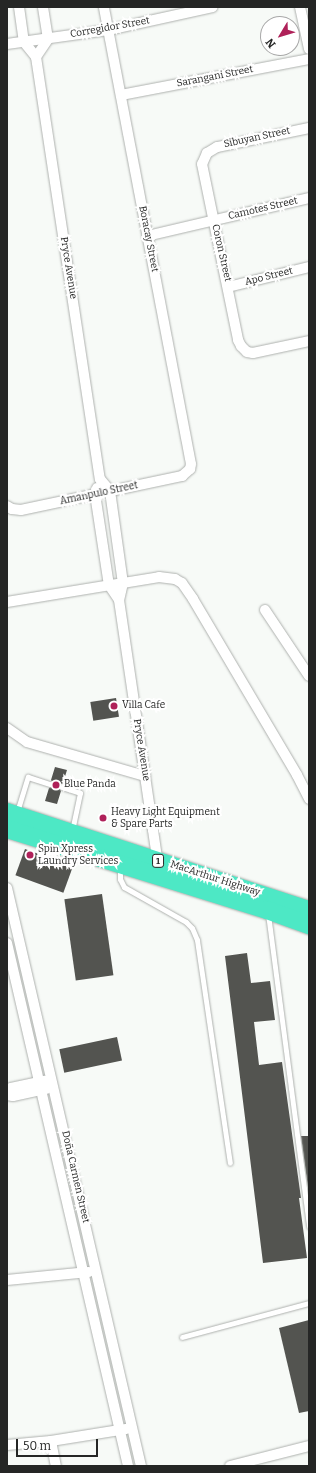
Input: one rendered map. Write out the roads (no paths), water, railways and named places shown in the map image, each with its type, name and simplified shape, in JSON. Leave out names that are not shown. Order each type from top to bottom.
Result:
[{"type":"highway","name":"MacArthur Highway","points":[[10,819],[120,865],[158,868]]},
{"type":"highway","name":"MacArthur Highway","points":[[10,819],[72,833],[158,868],[279,910],[309,925]]},
{"type":"highway","name":"MacArthur Highway","points":[[279,910],[309,910]]},
{"type":"street","points":[[19,7],[24,42],[36,57],[48,38],[43,7]]},
{"type":"street","name":"Boracay Street","points":[[104,7],[191,464],[190,471]]},
{"type":"street","name":"Corregidor Street","points":[[7,44],[108,30],[213,7]]},
{"type":"street","points":[[300,7],[309,49]]},
{"type":"street","name":"Pryce Avenue","points":[[36,57],[100,479],[95,494],[109,585],[119,600]]},
{"type":"street","name":"Sarangani Street","points":[[121,95],[309,59]]},
{"type":"street","name":"Sibuyan Street","points":[[207,153],[225,145],[309,128]]},
{"type":"street","name":"Coron Street","points":[[207,153],[204,158],[202,169],[238,340],[241,346],[247,352],[260,352],[309,341]]},
{"type":"street","name":"Camotes Street","points":[[148,236],[309,198]]},
{"type":"street","name":"Apo Street","points":[[228,287],[309,267]]},
{"type":"street","name":"Amanpulo Street","points":[[7,506],[21,510],[182,476],[190,471]]},
{"type":"street","points":[[100,479],[110,491]]},
{"type":"street","name":"Pryce Avenue","points":[[110,491],[124,582],[119,600],[158,868]]},
{"type":"street","points":[[7,602],[159,577],[175,579],[182,583],[193,599],[285,755],[309,799]]},
{"type":"street","points":[[265,610],[309,676]]},
{"type":"street","points":[[7,728],[28,742],[145,776]]},
{"type":"street","name":"Doña Carmen Street","points":[[7,888],[134,1427],[141,1466]]},
{"type":"street","name":"Doña Carmen Street","points":[[7,943],[128,1466]]},
{"type":"street","points":[[7,1095],[13,1096],[52,1083]]},
{"type":"street","points":[[7,1091],[11,1088],[40,1086]]},
{"type":"street","points":[[7,1280],[97,1271]]},
{"type":"street","points":[[7,1445],[51,1441],[134,1427]]},
{"type":"street","points":[[51,1441],[56,1466]]},
{"type":"street","points":[[230,1466],[309,1446]]},
{"type":"lane","points":[[10,819],[28,777],[50,784]]},
{"type":"lane","points":[[62,787],[80,792],[72,833]]},
{"type":"lane","points":[[120,865],[120,879],[124,887],[186,922],[192,928],[197,940],[230,1163]]},
{"type":"lane","points":[[279,910],[309,1226]]},
{"type":"lane","points":[[182,1337],[309,1303]]},
{"type":"place","name":"Villa Cafe","points":[[114,706]]},
{"type":"place","name":"Blue Panda","points":[[56,785]]},
{"type":"place","name":"Heavy Light Equipment & Spare Parts","points":[[103,818]]},
{"type":"place","name":"Spin Xpress Laundry Services","points":[[30,855]]}]
